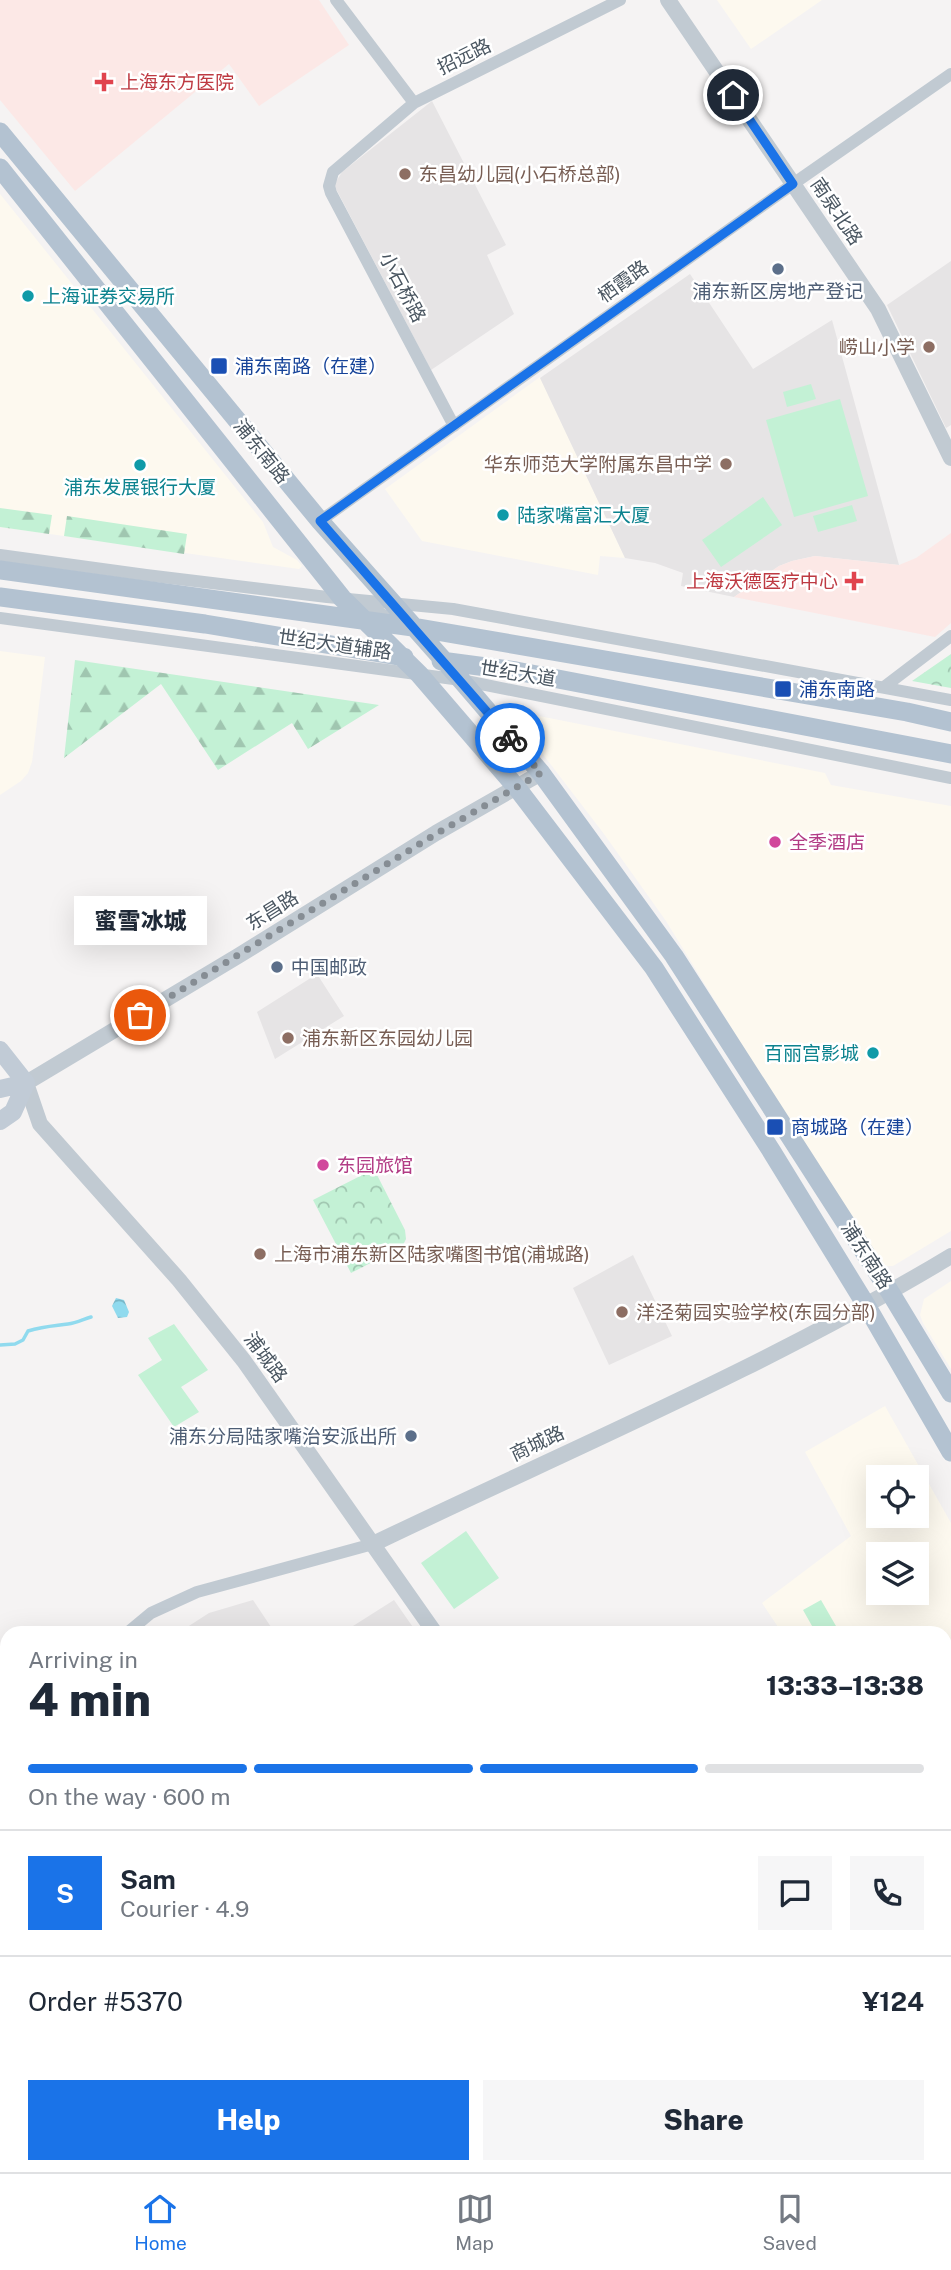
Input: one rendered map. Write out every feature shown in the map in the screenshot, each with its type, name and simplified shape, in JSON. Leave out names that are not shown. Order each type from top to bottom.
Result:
[{"type":"main road","name":"浦东南路","points":[[0,132],[320,521],[541,773],[674,956],[890,1292],[951,1393]]},
{"type":"main road","name":"浦东南路","points":[[0,168],[342,598],[419,674],[517,788],[654,968],[772,1152],[951,1450]]},
{"type":"main road","name":"世纪大道","points":[[0,570],[413,627],[908,712],[951,722]]},
{"type":"main road","name":"世纪大道","points":[[0,597],[205,624],[401,657],[516,671],[951,754]]},
{"type":"main road","name":"浦城路","points":[[0,1050],[26,1083]]},
{"type":"main road","name":"东昌路","points":[[0,1089],[26,1083]]},
{"type":"main road","points":[[7,1116],[26,1083]]},
{"type":"main road","name":"浦城路","points":[[0,1097],[7,1116]]},
{"type":"street","points":[[336,0],[414,103]]},
{"type":"street","name":"招远路","points":[[339,166],[414,103],[620,0]]},
{"type":"street","name":"南泉北路","points":[[668,0],[878,309],[951,458]]},
{"type":"street","name":"栖霞路","points":[[320,521],[951,74]]},
{"type":"street","name":"小石桥路","points":[[339,166],[330,180],[331,193],[454,426]]},
{"type":"street","name":"世纪大道辅路","points":[[0,555],[146,575],[453,609],[951,700]]},
{"type":"street","name":"世纪大道辅路","points":[[342,598],[413,627]]},
{"type":"street","name":"世纪大道辅路","points":[[0,618],[461,680],[951,778]]},
{"type":"street","points":[[908,712],[884,687],[951,636]]},
{"type":"street","name":"东昌路","points":[[26,1083],[541,773]]},
{"type":"street","name":"浦城路","points":[[26,1083],[40,1124],[179,1280],[244,1361],[430,1626]]},
{"type":"street","name":"浦城路","points":[[7,1116],[40,1124]]},
{"type":"street","name":"商城路","points":[[135,1626],[151,1613],[197,1592],[373,1544],[749,1365],[866,1305],[951,1256]]},
{"type":"shaded area","name":"上海东方医院","points":[[0,0],[319,0],[349,45],[259,106],[229,64],[75,191],[0,100]]},
{"type":"shaded area","points":[[717,0],[822,0],[751,49]]},
{"type":"shaded area","points":[[432,101],[506,245],[487,255],[514,314],[431,370],[334,185],[342,172]]},
{"type":"shaded area","points":[[0,194],[263,522],[273,547],[297,560],[302,566],[299,569],[0,527]]},
{"type":"shaded area","name":"崂山小学","points":[[951,261],[951,425],[946,428],[887,305]]},
{"type":"shaded area","name":"华东师范大学附属东昌中学","points":[[690,274],[753,369],[832,320],[899,565],[815,556],[779,566],[734,597],[681,586],[683,573],[655,563],[625,558],[540,378]]},
{"type":"shaded area","points":[[540,377],[625,558],[600,556],[598,575],[422,541],[385,489]]},
{"type":"shaded area","name":"上海沃德医疗中心","points":[[951,533],[951,623],[935,637],[734,597],[779,566],[792,561],[815,556],[899,565],[916,558]]},
{"type":"shaded area","points":[[0,651],[45,657],[32,762],[21,781],[0,795]]},
{"type":"shaded area","points":[[509,710],[825,773],[831,785],[951,806],[951,1231],[893,1266],[885,1266],[817,1167],[666,921],[604,834]]},
{"type":"shaded area","name":"浦东新区东园幼儿园","points":[[317,974],[344,1016],[275,1059],[257,1012]]},
{"type":"shaded area","name":"洋泾菊园实验学校(东园分部)","points":[[633,1255],[672,1336],[609,1365],[573,1288]]},
{"type":"shaded area","points":[[951,1281],[951,1369],[920,1315],[924,1299]]},
{"type":"shaded area","points":[[885,1406],[918,1465],[866,1465],[866,1528],[929,1528],[929,1484],[951,1523],[951,1626],[777,1626],[762,1603],[851,1536],[805,1452]]},
{"type":"shaded area","points":[[253,1600],[270,1626],[189,1626],[209,1613]]},
{"type":"shaded area","points":[[394,1600],[412,1626],[353,1626]]},
{"type":"green space","points":[[811,384],[816,399],[787,407],[783,392]]},
{"type":"green space","points":[[840,399],[868,496],[794,517],[766,420]]},
{"type":"green space","points":[[763,497],[782,525],[721,567],[702,540]]},
{"type":"green space","points":[[852,505],[857,521],[818,532],[813,516]]},
{"type":"green space","points":[[0,508],[52,515],[49,534],[0,527]]},
{"type":"green space","points":[[67,516],[187,534],[184,554],[64,536]]},
{"type":"green space","points":[[951,654],[951,688],[912,681]]},
{"type":"green space","points":[[75,660],[379,705],[308,749],[292,723],[218,770],[161,684],[64,758]]},
{"type":"green space","points":[[374,1169],[405,1230],[406,1239],[402,1247],[351,1273],[313,1200]]},
{"type":"green space","points":[[174,1324],[208,1370],[181,1387],[199,1412],[174,1427],[138,1375],[162,1360],[148,1338]]},
{"type":"green space","points":[[466,1531],[499,1578],[454,1609],[421,1563]]},
{"type":"green space","points":[[821,1600],[836,1626],[812,1626],[803,1610]]},
{"type":"water","points":[[116,1298],[124,1300],[129,1312],[127,1317],[118,1318],[112,1306]]},
{"type":"waterway","points":[[0,1345],[15,1344],[23,1340],[28,1331],[91,1317]]},
{"type":"way so far","points":[[140,1015],[541,773],[510,738]]},
{"type":"place","name":"上海东方医院","points":[[104,82]]},
{"type":"place","name":"东昌幼儿园(小石桥总部)","points":[[405,174]]},
{"type":"place","name":"浦东新区房地产登记","points":[[778,269]]},
{"type":"place","name":"上海证券交易所","points":[[28,296]]},
{"type":"place","name":"崂山小学","points":[[929,347]]},
{"type":"place","name":"浦东南路（在建）","points":[[219,366]]},
{"type":"place","name":"华东师范大学附属东昌中学","points":[[726,464]]},
{"type":"place","name":"浦东发展银行大厦","points":[[140,465]]},
{"type":"place","name":"陆家嘴富汇大厦","points":[[503,515]]},
{"type":"place","name":"上海沃德医疗中心","points":[[854,581]]},
{"type":"place","name":"浦东南路","points":[[783,689]]},
{"type":"place","name":"全季酒店","points":[[775,842]]},
{"type":"place","name":"中国邮政","points":[[277,967]]},
{"type":"place","name":"蜜雪冰城","points":[[140,1015]]},
{"type":"place","name":"浦东新区东园幼儿园","points":[[288,1038]]},
{"type":"place","name":"百丽宫影城","points":[[873,1053]]},
{"type":"place","name":"商城路（在建）","points":[[775,1127]]},
{"type":"place","name":"东园旅馆","points":[[323,1165]]},
{"type":"place","name":"上海市浦东新区陆家嘴图书馆(浦城路)","points":[[260,1254]]},
{"type":"place","name":"洋泾菊园实验学校(东园分部)","points":[[622,1312]]},
{"type":"place","name":"浦东分局陆家嘴治安派出所","points":[[411,1436]]},
{"type":"route","points":[[510,738],[320,521],[793,184],[733,95]]}]
